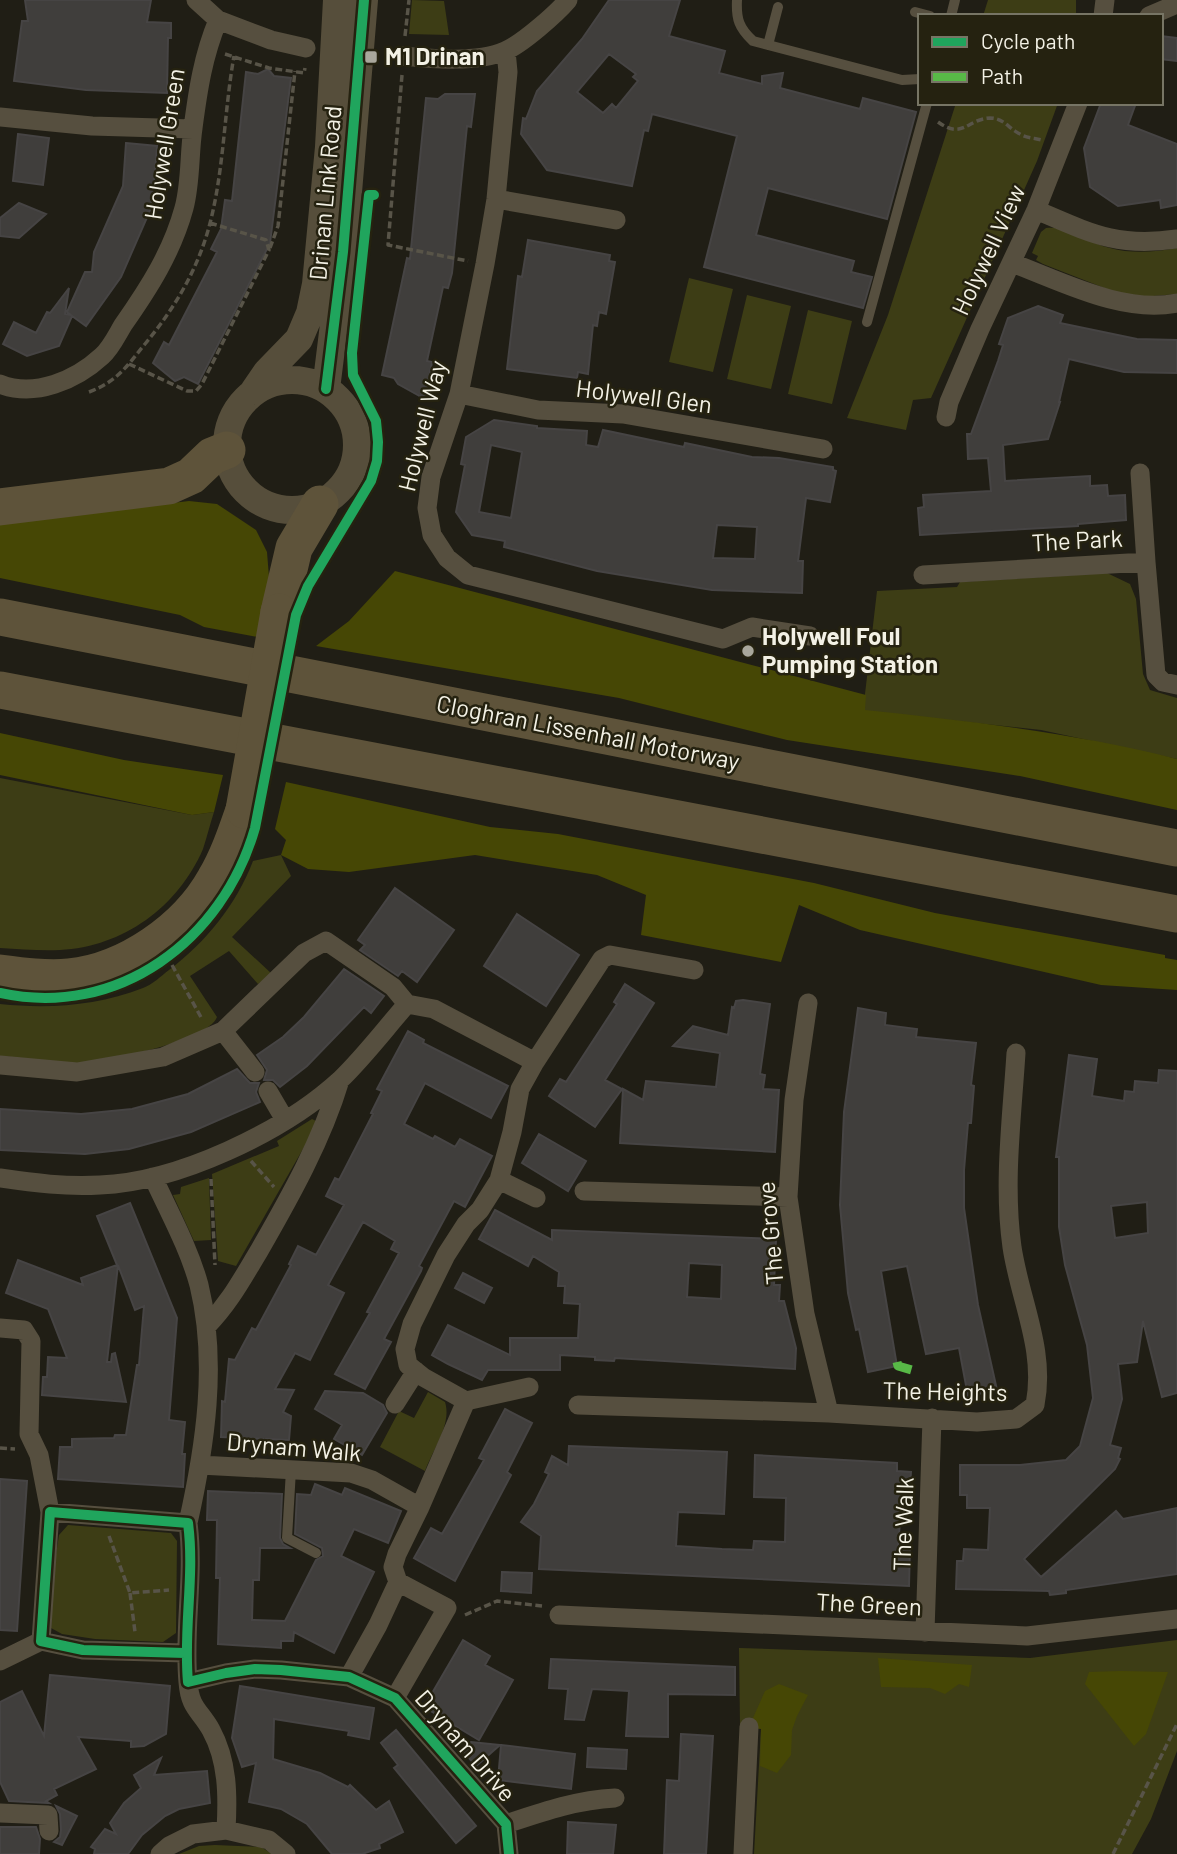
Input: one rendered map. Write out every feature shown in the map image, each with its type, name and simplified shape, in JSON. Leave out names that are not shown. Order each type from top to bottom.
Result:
[{"type":"highway","points":[[0,508],[169,486],[191,476],[212,456],[227,450]]},
{"type":"highway","points":[[0,973],[39,978],[77,975],[128,959],[148,948],[183,919],[206,893],[232,846],[244,810],[279,612],[294,548],[320,503]]},
{"type":"highway","name":"Cloghran Lissenhall Motorway","points":[[0,617],[1177,848]]},
{"type":"highway","points":[[0,690],[1177,914]]},
{"type":"main road","name":"Drinan Link Road","points":[[254,391],[267,372],[299,339],[310,313],[316,285],[329,147],[337,0]]},
{"type":"main road","name":"Drinan Link Road","points":[[327,389],[343,252],[364,0]]},
{"type":"main road","points":[[290,379],[327,389],[342,402],[352,419],[357,438],[356,458],[349,477],[336,492],[320,503],[289,510],[260,501],[237,479],[227,450],[231,423],[244,400],[254,391],[271,383],[290,379]]},
{"type":"street","points":[[196,0],[218,20],[271,40],[306,48]]},
{"type":"street","points":[[403,56],[471,58],[506,51],[555,15],[568,0]]},
{"type":"street","points":[[1154,14],[1177,4]]},
{"type":"street","name":"Holywell Green","points":[[0,384],[25,388],[61,383],[84,370],[105,354],[148,290],[168,255],[184,206],[204,56],[218,20]]},
{"type":"street","name":"Holywell Way","points":[[506,51],[508,72],[496,199],[459,394],[431,477],[427,508],[432,535],[447,558],[468,575],[723,639],[752,627],[810,636]]},
{"type":"street","name":"Holywell View","points":[[946,417],[949,402],[1036,210],[1077,105]]},
{"type":"street","points":[[0,117],[92,126],[193,129]]},
{"type":"street","points":[[496,199],[617,220]]},
{"type":"street","points":[[1036,210],[1083,230],[1125,242],[1177,239]]},
{"type":"street","points":[[1012,263],[1123,303],[1150,307],[1177,303]]},
{"type":"street","name":"Holywell Glen","points":[[459,394],[538,410],[623,414],[823,450]]},
{"type":"street","name":"The Park","points":[[923,575],[1146,562],[1140,474]]},
{"type":"street","points":[[1146,562],[1156,675],[1163,682],[1177,685]]},
{"type":"street","points":[[0,1065],[77,1072],[163,1057],[218,1034],[304,953],[326,941],[393,987],[402,1011]]},
{"type":"street","points":[[529,1387],[466,1401],[408,1365],[405,1349],[412,1324],[446,1255],[499,1180],[520,1089],[602,959],[610,955],[694,970]]},
{"type":"street","name":"The Grove","points":[[807,1003],[794,1100],[788,1196],[805,1314],[829,1413]]},
{"type":"street","points":[[0,1178],[44,1185],[102,1185],[153,1177],[209,1160],[285,1120],[340,1080],[402,1011],[434,1009],[535,1062]]},
{"type":"street","points":[[218,1034],[255,1072]]},
{"type":"street","name":"The Heights","points":[[578,1405],[829,1413],[977,1422],[1016,1419],[1035,1405],[1040,1384],[1035,1345],[1012,1247],[1009,1199],[1016,1053]]},
{"type":"street","points":[[207,1326],[226,1307],[287,1202],[333,1104],[340,1080]]},
{"type":"street","points":[[268,1091],[285,1120]]},
{"type":"street","points":[[153,1177],[189,1256],[207,1326],[209,1364],[200,1465],[188,1524],[191,1545],[185,1653],[193,1704],[211,1730],[225,1768],[228,1797],[226,1830]]},
{"type":"street","points":[[499,1180],[536,1198]]},
{"type":"street","points":[[584,1191],[788,1196]]},
{"type":"street","points":[[0,1328],[24,1330],[31,1341],[29,1434],[39,1455],[50,1512],[41,1641]]},
{"type":"street","points":[[395,1404],[415,1371]]},
{"type":"street","points":[[447,1608],[398,1582],[393,1567],[466,1401]]},
{"type":"street","name":"The Walk","points":[[925,1632],[932,1418]]},
{"type":"street","name":"Drynam Walk","points":[[200,1465],[351,1474],[372,1480],[420,1507]]},
{"type":"street","points":[[50,1512],[188,1524]]},
{"type":"street","points":[[349,1677],[398,1582]]},
{"type":"street","name":"Drynam Drive","points":[[395,1698],[447,1608]]},
{"type":"street","name":"The Green","points":[[559,1615],[1027,1636],[1177,1619]]},
{"type":"street","points":[[0,1661],[41,1641],[83,1650],[185,1653]]},
{"type":"street","name":"Drynam Drive","points":[[188,1682],[255,1669],[349,1677],[395,1698],[506,1824],[509,1854]]},
{"type":"street","points":[[743,1854],[749,1727]]},
{"type":"street","name":"Drynam Drive","points":[[506,1824],[568,1804],[615,1798]]},
{"type":"street","points":[[0,1813],[48,1815],[49,1831]]},
{"type":"street","points":[[160,1854],[169,1846],[193,1834],[226,1830],[269,1840],[286,1854]]},
{"type":"lane","points":[[737,0],[737,19],[741,30],[753,41],[902,80],[918,79]]},
{"type":"lane","points":[[768,45],[778,7]]},
{"type":"lane","points":[[915,12],[922,14]]},
{"type":"lane","points":[[867,322],[926,105]]},
{"type":"lane","points":[[290,1470],[287,1538],[316,1553]]},
{"type":"path","points":[[409,0],[388,245],[485,264]]},
{"type":"path","points":[[234,56],[269,68],[304,74],[306,48]]},
{"type":"path","points":[[105,354],[187,391],[197,391],[202,384],[270,250],[278,226],[295,71]]},
{"type":"path","points":[[934,120],[948,129],[963,129],[982,119],[998,119],[1020,134],[1060,145]]},
{"type":"path","points":[[210,223],[266,240],[270,250]]},
{"type":"path","points":[[167,960],[218,1034]]},
{"type":"path","points":[[238,1146],[287,1202]]},
{"type":"path","points":[[209,1160],[215,1266]]},
{"type":"path","points":[[104,1516],[103,1528],[111,1539],[130,1593],[135,1652]]},
{"type":"path","points":[[130,1593],[189,1590]]},
{"type":"path","points":[[447,1608],[463,1616],[497,1601],[512,1601],[551,1606],[551,1615],[559,1615]]},
{"type":"path","points":[[1113,1854],[1177,1724]]},
{"type":"shaded area","points":[[412,0],[444,1],[449,35],[409,34]]},
{"type":"shaded area","points":[[988,0],[1076,0],[1076,14],[984,14]]},
{"type":"shaded area","points":[[955,105],[1057,105],[1037,161],[931,398],[913,400],[906,430],[847,418],[888,315]]},
{"type":"shaded area","points":[[1046,228],[1062,229],[1118,250],[1144,252],[1177,248],[1177,294],[1130,298],[1043,264],[1036,260],[1038,256],[1032,253],[1041,232]]},
{"type":"shaded area","points":[[689,278],[733,289],[713,372],[669,362]]},
{"type":"shaded area","points":[[747,295],[791,306],[771,389],[727,379]]},
{"type":"shaded area","points":[[808,310],[852,321],[832,404],[788,394]]},
{"type":"shaded area","points":[[189,501],[217,504],[256,530],[267,552],[269,577],[258,637],[204,627],[180,615],[0,578],[0,524]]},
{"type":"shaded area","points":[[395,571],[866,695],[865,710],[1061,735],[1177,759],[1177,810],[1020,776],[787,740],[619,698],[316,646],[349,621]]},
{"type":"shaded area","points":[[1107,573],[1130,584],[1136,599],[1143,674],[1150,690],[1177,698],[1177,759],[1041,730],[863,711],[877,591],[957,587],[960,582]]},
{"type":"shaded area","points":[[0,733],[124,760],[223,775],[214,812],[192,815],[0,775]]},
{"type":"shaded area","points":[[0,778],[192,815],[214,812],[203,849],[192,870],[179,889],[146,920],[105,941],[83,947],[52,950],[0,948]]},
{"type":"shaded area","points":[[286,782],[490,827],[558,834],[814,883],[935,913],[1165,955],[1165,958],[1177,960],[1177,990],[1101,985],[860,930],[799,905],[781,962],[641,935],[646,895],[597,875],[475,855],[349,872],[308,869],[281,855],[286,840],[275,829]]},
{"type":"shaded area","points":[[281,855],[291,876],[232,937],[272,974],[258,984],[229,951],[190,976],[217,1017],[210,1026],[177,1042],[134,1054],[82,1063],[0,1056],[0,1004],[72,1005],[108,999],[146,987],[183,959],[207,935],[238,893],[253,861]]},
{"type":"shaded area","points":[[312,1119],[316,1121],[315,1128],[236,1266],[218,1261],[212,1174],[279,1146],[277,1141]]},
{"type":"shaded area","points":[[209,1178],[211,1240],[194,1241],[173,1195],[180,1194],[181,1187]]},
{"type":"shaded area","points":[[428,1392],[445,1402],[446,1419],[425,1471],[380,1447],[399,1411],[414,1418]]},
{"type":"shaded area","points":[[68,1525],[171,1533],[177,1541],[176,1633],[163,1642],[95,1639],[62,1634],[51,1628],[54,1568],[59,1535]]},
{"type":"shaded area","points":[[1177,1640],[1177,1751],[1151,1819],[1132,1854],[754,1854],[761,1729],[740,1726],[739,1648],[1030,1658]]},
{"type":"shaded area","points":[[878,1658],[972,1665],[969,1687],[959,1684],[945,1694],[930,1688],[881,1687]]},
{"type":"shaded area","points":[[1089,1672],[1168,1672],[1146,1734],[1134,1746],[1085,1684]]},
{"type":"shaded area","points":[[779,1684],[808,1695],[792,1730],[791,1755],[777,1773],[760,1766],[761,1729],[749,1727],[765,1691]]},
{"type":"shaded area","points":[[199,1846],[261,1847],[272,1854],[179,1854]]},
{"type":"building","points":[[25,0],[151,0],[147,22],[171,23],[171,38],[168,38],[167,93],[86,90],[14,81],[22,21],[28,21]]},
{"type":"building","points":[[609,0],[680,0],[669,36],[725,51],[719,73],[762,84],[762,76],[783,73],[780,88],[860,109],[863,98],[916,112],[887,219],[768,188],[756,235],[854,261],[851,272],[872,277],[863,308],[704,267],[737,136],[652,114],[648,131],[644,130],[632,186],[547,170],[521,134],[523,118],[526,119],[537,91],[582,39]],"holes":[[[609,54],[636,74],[633,77],[638,81],[616,108],[612,104],[603,113],[577,92]]]},
{"type":"building","points":[[1163,36],[1177,38],[1177,61],[1163,59]]},
{"type":"building","points":[[268,69],[274,76],[291,78],[270,243],[198,384],[184,377],[175,381],[153,363],[164,342],[169,345],[217,252],[211,249],[221,229],[225,200],[232,201],[246,72],[258,74]]},
{"type":"building","points":[[445,94],[475,94],[471,127],[467,126],[452,273],[448,288],[443,287],[427,361],[432,362],[425,399],[398,384],[394,378],[382,375],[407,258],[410,259],[426,98],[438,99]]},
{"type":"building","points":[[1100,105],[1135,105],[1128,125],[1177,144],[1177,205],[1161,208],[1160,200],[1118,206],[1090,187],[1084,148]]},
{"type":"building","points":[[18,134],[49,138],[43,185],[13,181]]},
{"type":"building","points":[[126,143],[157,146],[152,206],[121,277],[86,326],[72,316],[59,346],[27,356],[3,344],[14,322],[36,333],[47,312],[50,313],[69,288],[65,314],[71,315],[67,312],[85,272],[92,272],[94,252],[123,186]]},
{"type":"building","points":[[19,203],[46,214],[19,238],[0,236],[0,218]]},
{"type":"building","points":[[528,240],[610,255],[609,261],[615,262],[606,314],[599,312],[597,326],[593,325],[588,374],[578,372],[577,378],[507,369],[518,276],[522,277]]},
{"type":"building","points":[[1038,306],[1063,315],[1060,323],[1137,339],[1177,340],[1177,373],[1124,372],[1069,359],[1060,402],[1048,439],[1003,445],[1005,481],[1090,476],[1090,486],[1107,485],[1108,496],[1125,495],[1126,520],[1078,526],[920,535],[918,508],[924,507],[923,495],[991,491],[988,458],[968,459],[967,434],[971,434],[998,361],[1003,345],[999,344],[1008,318]]},
{"type":"building","points":[[494,420],[537,428],[587,431],[586,445],[598,447],[603,430],[684,447],[685,443],[752,457],[779,458],[833,467],[836,471],[830,502],[806,498],[798,561],[803,561],[802,593],[712,590],[597,571],[504,547],[505,541],[472,535],[456,512],[465,465],[461,464],[466,437]],"holes":[[[491,445],[522,452],[511,518],[479,512]],[[717,525],[757,527],[755,559],[713,558]]]},
{"type":"building","points":[[395,888],[454,930],[417,982],[402,971],[398,976],[360,950],[365,945],[358,940]]},
{"type":"building","points":[[517,914],[579,955],[546,1006],[484,966]]},
{"type":"building","points":[[344,969],[384,996],[371,1013],[364,1007],[307,1066],[280,1087],[273,1080],[264,1080],[267,1070],[257,1055],[283,1037],[304,1017]]},
{"type":"building","points":[[625,984],[654,1003],[605,1080],[622,1089],[595,1127],[549,1096],[560,1079],[566,1082],[617,1004],[614,1002]]},
{"type":"building","points":[[736,1001],[770,1004],[760,1074],[765,1075],[763,1089],[779,1090],[775,1152],[620,1143],[623,1089],[643,1100],[646,1081],[716,1087],[720,1053],[673,1046],[693,1026],[728,1035],[732,1007],[734,1008]]},
{"type":"building","points":[[858,1008],[886,1013],[885,1025],[917,1029],[916,1037],[976,1043],[971,1085],[974,1086],[971,1123],[968,1123],[964,1170],[964,1208],[978,1305],[997,1390],[968,1396],[959,1348],[926,1354],[907,1266],[881,1271],[897,1366],[868,1372],[848,1293],[840,1205],[844,1112]]},
{"type":"building","points":[[408,1031],[424,1040],[423,1043],[508,1086],[491,1118],[425,1083],[404,1124],[455,1147],[460,1139],[492,1156],[465,1207],[454,1201],[419,1266],[421,1271],[384,1339],[391,1342],[365,1389],[335,1374],[370,1313],[367,1312],[399,1253],[391,1249],[395,1241],[363,1222],[328,1285],[344,1293],[310,1360],[295,1353],[275,1389],[294,1390],[283,1412],[291,1416],[289,1440],[221,1437],[222,1401],[225,1402],[229,1359],[235,1360],[252,1328],[256,1330],[291,1265],[289,1264],[298,1246],[316,1255],[344,1205],[326,1196],[335,1178],[339,1180],[373,1114],[371,1113],[382,1091],[377,1089]]},
{"type":"building","points":[[1069,1055],[1097,1059],[1092,1096],[1124,1101],[1125,1091],[1134,1092],[1135,1081],[1158,1083],[1159,1070],[1177,1071],[1177,1393],[1162,1397],[1143,1321],[1137,1362],[1118,1364],[1122,1399],[1110,1445],[1121,1448],[1115,1469],[1024,1559],[1041,1577],[1116,1511],[1123,1519],[1177,1508],[1177,1574],[1066,1590],[1066,1593],[1050,1595],[1049,1591],[956,1589],[957,1561],[963,1561],[964,1549],[988,1550],[990,1508],[967,1508],[967,1495],[960,1495],[960,1465],[1020,1465],[1066,1460],[1080,1446],[1093,1398],[1087,1345],[1065,1265],[1059,1227],[1059,1157],[1056,1157]],"holes":[[[1147,1202],[1148,1233],[1115,1238],[1111,1206]]]},
{"type":"building","points":[[237,1069],[250,1083],[259,1083],[256,1092],[260,1102],[191,1132],[129,1149],[85,1154],[0,1150],[0,1109],[81,1114],[132,1109],[188,1094]]},
{"type":"building","points":[[539,1134],[586,1161],[568,1191],[522,1163]]},
{"type":"building","points":[[130,1203],[177,1318],[169,1420],[185,1422],[183,1487],[58,1479],[60,1447],[72,1447],[72,1439],[114,1438],[115,1435],[126,1435],[139,1365],[144,1306],[135,1310],[118,1265],[107,1362],[111,1362],[112,1354],[115,1353],[126,1402],[42,1395],[43,1377],[47,1377],[48,1357],[67,1358],[48,1309],[6,1293],[18,1260],[83,1285],[81,1278],[117,1265],[97,1216]]},
{"type":"building","points":[[495,1210],[552,1240],[552,1230],[776,1239],[774,1285],[780,1285],[779,1301],[784,1301],[796,1348],[795,1369],[615,1358],[614,1361],[595,1360],[595,1357],[560,1355],[560,1370],[488,1370],[482,1380],[432,1355],[448,1325],[510,1355],[510,1338],[578,1338],[580,1304],[564,1303],[565,1286],[558,1286],[559,1272],[533,1256],[528,1266],[479,1239]],"holes":[[[689,1263],[722,1265],[721,1299],[687,1297]]]},
{"type":"building","points":[[463,1273],[492,1288],[484,1303],[455,1288]]},
{"type":"building","points":[[325,1391],[363,1393],[383,1405],[387,1413],[362,1455],[334,1439],[342,1425],[315,1409]]},
{"type":"building","points":[[505,1409],[532,1423],[507,1472],[511,1475],[455,1581],[414,1558],[431,1528],[442,1534],[484,1460],[479,1458]]},
{"type":"building","points":[[569,1446],[727,1452],[724,1514],[678,1512],[676,1546],[722,1549],[753,1550],[754,1541],[785,1542],[786,1498],[754,1497],[755,1455],[897,1463],[897,1471],[911,1472],[909,1497],[902,1496],[898,1547],[910,1547],[909,1586],[539,1569],[541,1536],[521,1522],[534,1504],[549,1474],[545,1472],[552,1456],[568,1465]]},
{"type":"building","points":[[0,1479],[27,1481],[17,1631],[0,1630]]},
{"type":"building","points":[[315,1484],[342,1495],[345,1488],[401,1511],[388,1543],[354,1529],[341,1556],[374,1572],[334,1653],[294,1632],[293,1641],[281,1641],[281,1648],[218,1644],[220,1578],[216,1578],[217,1520],[207,1520],[208,1491],[282,1494],[280,1538],[283,1544],[290,1548],[260,1548],[259,1580],[253,1580],[252,1620],[285,1621],[316,1560],[323,1556],[322,1548],[295,1534],[297,1494],[311,1495]]},
{"type":"building","points":[[502,1572],[532,1573],[531,1593],[501,1591]]},
{"type":"building","points":[[463,1640],[490,1656],[485,1665],[513,1680],[479,1740],[424,1707]]},
{"type":"building","points":[[551,1659],[735,1667],[735,1695],[668,1694],[668,1737],[626,1736],[629,1691],[592,1689],[584,1720],[565,1719],[568,1689],[549,1688]]},
{"type":"building","points":[[50,1675],[170,1686],[166,1734],[144,1746],[131,1747],[131,1741],[78,1737],[96,1769],[54,1789],[57,1795],[46,1801],[49,1803],[9,1801],[0,1782],[0,1702],[22,1691],[44,1736]]},
{"type":"building","points":[[240,1686],[374,1708],[369,1739],[348,1735],[349,1731],[274,1719],[273,1759],[320,1773],[348,1787],[350,1785],[376,1810],[389,1801],[403,1832],[379,1844],[380,1848],[362,1854],[332,1854],[307,1824],[281,1809],[249,1802],[256,1763],[242,1767],[232,1738]]},
{"type":"building","points":[[396,1730],[476,1826],[456,1843],[394,1768],[398,1765],[381,1743]]},
{"type":"building","points":[[681,1734],[713,1736],[706,1854],[664,1854],[667,1780],[679,1781]]},
{"type":"building","points":[[471,1742],[500,1745],[476,1766],[462,1750]]},
{"type":"building","points":[[501,1745],[575,1754],[571,1789],[498,1780]]},
{"type":"building","points":[[588,1748],[627,1750],[626,1769],[587,1767]]},
{"type":"building","points":[[161,1758],[154,1775],[207,1771],[210,1803],[179,1809],[165,1816],[142,1835],[128,1854],[94,1854],[95,1849],[91,1847],[105,1829],[116,1834],[110,1823],[124,1803],[141,1788],[134,1775]]},
{"type":"building","points":[[56,1806],[77,1816],[62,1845],[54,1842],[60,1837],[61,1830],[60,1814]]},
{"type":"building","points":[[568,1822],[616,1825],[613,1854],[567,1854]]},
{"type":"building","points":[[0,1827],[36,1827],[40,1839],[39,1854],[0,1854]]},
{"type":"marked path","points":[[897,1362],[898,1366],[912,1370]]},
{"type":"cycle path","points":[[326,389],[343,252],[364,0]]},
{"type":"cycle path","points":[[0,993],[44,998],[85,994],[124,982],[160,962],[191,936],[218,905],[240,868],[255,828],[296,615],[308,586],[371,481],[377,461],[376,421],[353,375],[352,353],[369,195],[374,195]]},
{"type":"cycle path","points":[[185,1653],[83,1650],[41,1641],[50,1512],[188,1523],[188,1682],[255,1669],[281,1670],[349,1677],[395,1698],[506,1824],[509,1854]]},
{"type":"place","name":"M1 Drinan","points":[[371,57]]},
{"type":"place","name":"Holywell Foul Pumping Station","points":[[748,651]]}]
